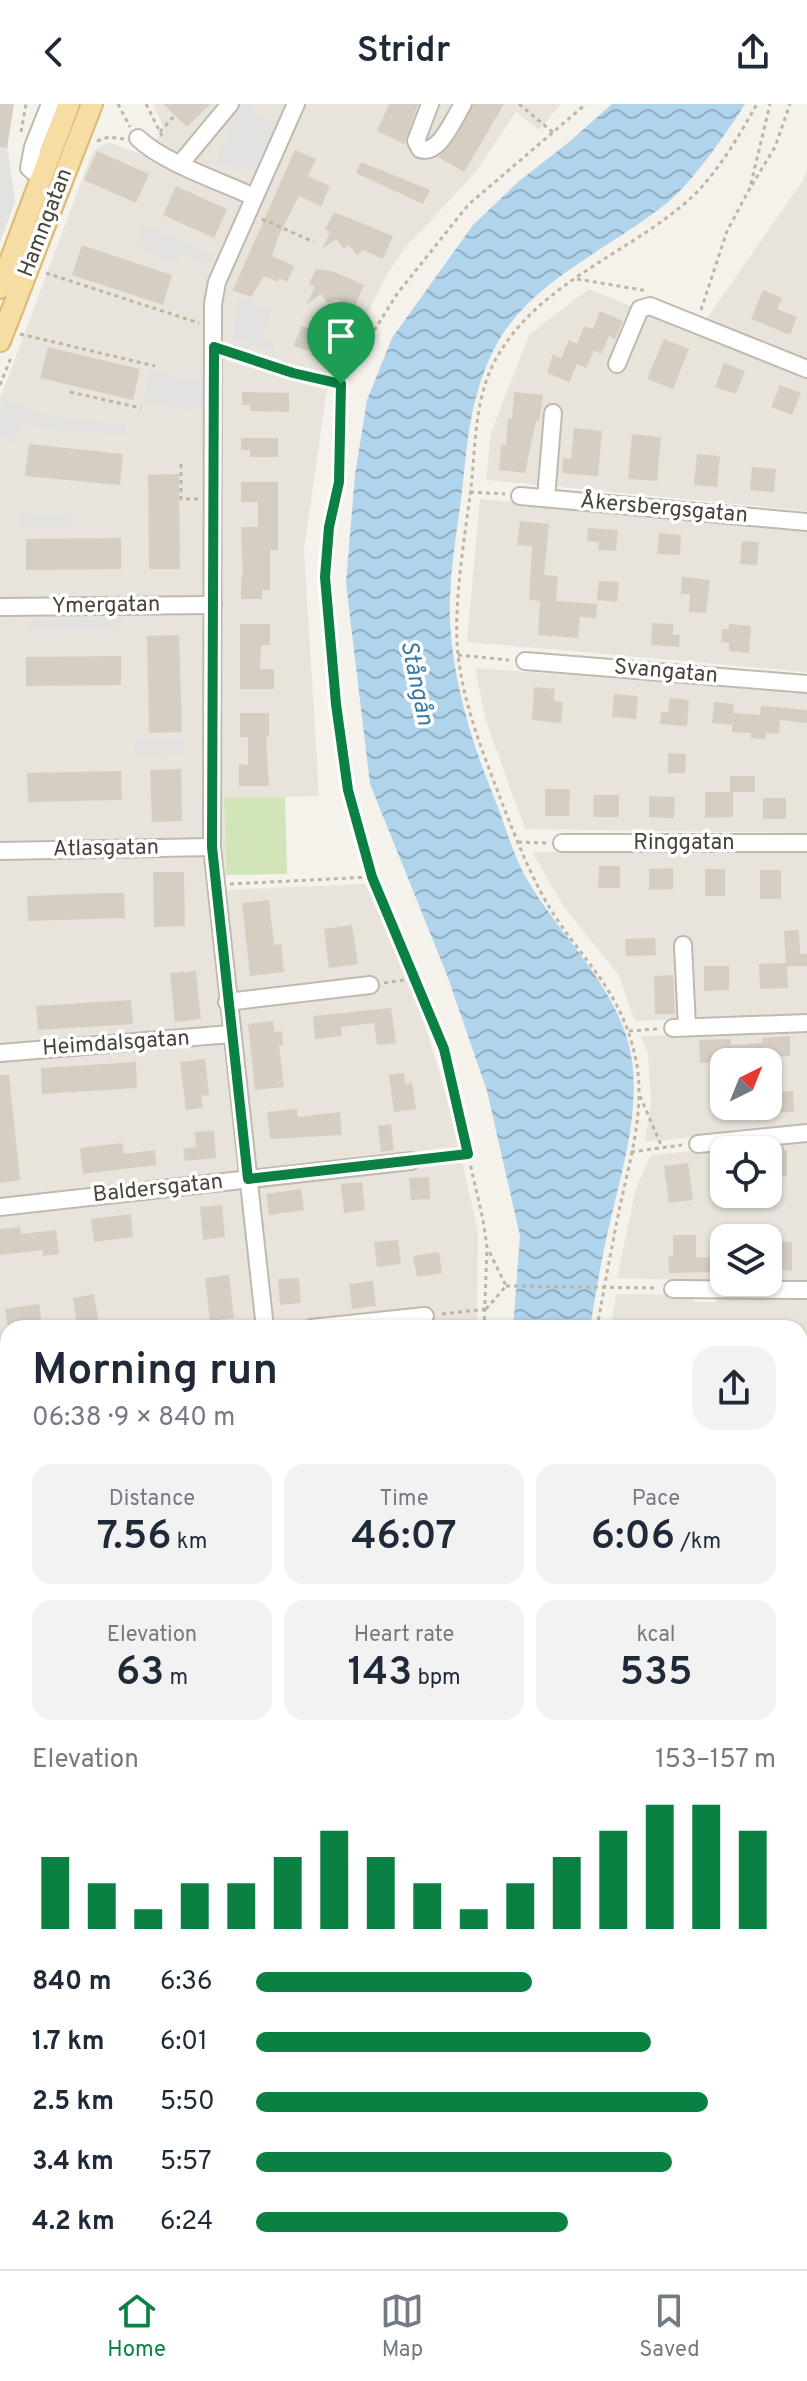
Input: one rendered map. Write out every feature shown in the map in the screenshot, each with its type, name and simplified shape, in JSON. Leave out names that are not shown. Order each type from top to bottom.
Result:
[{"type":"main road","name":"Hamngatan","points":[[0,341],[6,290],[35,172],[69,104]]},
{"type":"main road","name":"Hamngatan","points":[[6,290],[92,104]]},
{"type":"street","points":[[35,172],[33,147],[50,104]]},
{"type":"street","points":[[174,160],[230,104]]},
{"type":"street","points":[[264,1320],[212,847],[213,326],[217,282],[296,104]]},
{"type":"street","points":[[430,104],[416,141],[425,152],[432,150],[439,142],[463,104]]},
{"type":"street","points":[[138,138],[150,148],[251,205]]},
{"type":"street","points":[[617,364],[640,309],[650,306],[807,369]]},
{"type":"street","points":[[546,498],[553,413]]},
{"type":"street","name":"Åkersbergsgatan","points":[[520,496],[807,522]]},
{"type":"street","name":"Ymergatan","points":[[0,607],[213,605]]},
{"type":"street","name":"Svangatan","points":[[517,660],[807,684]]},
{"type":"street","name":"Ringgatan","points":[[562,843],[807,843]]},
{"type":"street","name":"Atlasgatan","points":[[0,851],[212,847]]},
{"type":"street","points":[[683,945],[680,1027],[807,1023]]},
{"type":"street","points":[[227,1002],[370,985]]},
{"type":"street","name":"Heimdalsgatan","points":[[0,1053],[231,1034]]},
{"type":"street","points":[[698,1144],[807,1133]]},
{"type":"street","name":"Baldersgatan","points":[[0,1207],[411,1161]]},
{"type":"street","points":[[673,1289],[807,1290]]},
{"type":"street","points":[[387,1320],[425,1316]]},
{"type":"path","points":[[118,104],[138,138]]},
{"type":"path","points":[[146,104],[174,160]]},
{"type":"path","points":[[519,104],[555,134]]},
{"type":"path","points":[[485,1320],[487,1247],[444,1049],[372,877],[348,790],[336,704],[325,577],[329,527],[339,482],[341,384],[375,326],[437,241],[468,205],[555,134],[586,104]]},
{"type":"path","points":[[598,1320],[631,1152],[640,1095],[638,1075],[629,1031],[610,989],[545,900],[518,842],[468,706],[458,655],[457,623],[480,407],[490,372],[509,338],[527,316],[552,294],[682,207],[739,137],[757,104]]},
{"type":"path","points":[[750,188],[770,104]]},
{"type":"path","points":[[696,325],[727,231],[775,147],[790,104]]},
{"type":"path","points":[[160,132],[175,115]]},
{"type":"path","points":[[251,205],[314,242]]},
{"type":"path","points":[[43,271],[213,326]]},
{"type":"path","points":[[575,279],[645,289],[661,299],[668,313]]},
{"type":"path","points":[[20,334],[155,366]]},
{"type":"path","points":[[214,347],[293,373],[341,384]]},
{"type":"path","points":[[70,392],[141,408]]},
{"type":"path","points":[[181,464],[181,499],[214,498]]},
{"type":"path","points":[[470,492],[520,496]]},
{"type":"path","points":[[458,655],[517,660]]},
{"type":"path","points":[[518,842],[562,843]]},
{"type":"path","points":[[214,885],[372,877]]},
{"type":"path","points":[[370,985],[416,978]]},
{"type":"path","points":[[629,1031],[680,1027]]},
{"type":"path","points":[[640,1095],[662,1147]]},
{"type":"path","points":[[631,1152],[698,1144]]},
{"type":"path","points":[[411,1161],[468,1154]]},
{"type":"path","points":[[487,1247],[509,1286]]},
{"type":"path","points":[[425,1316],[486,1309],[509,1286],[673,1289]]},
{"type":"shaded area","points":[[153,104],[561,104],[539,130],[516,112],[475,173],[405,248],[386,276],[339,373],[329,375],[304,549],[319,796],[224,799],[226,890],[366,884],[414,990],[449,1103],[478,1232],[477,1320],[0,1320],[0,399],[90,158],[96,149],[108,142],[141,154],[165,131]]},
{"type":"shaded area","points":[[241,104],[254,104],[251,112],[276,123],[256,170],[245,166],[242,172],[216,161]]},
{"type":"shaded area","points":[[0,141],[7,142],[15,202],[0,242]]},
{"type":"shaded area","points":[[807,169],[807,362],[705,321],[802,182]]},
{"type":"shaded area","points":[[143,224],[213,255],[208,266],[181,253],[176,264],[134,245]]},
{"type":"shaded area","points":[[588,289],[807,376],[807,511],[486,480],[491,433],[529,335]]},
{"type":"shaded area","points":[[238,299],[272,310],[263,337],[276,341],[272,352],[232,339]]},
{"type":"shaded area","points":[[150,371],[189,379],[206,379],[206,410],[143,402]]},
{"type":"shaded area","points":[[6,399],[40,414],[101,423],[126,423],[126,434],[55,431],[25,422],[12,443],[0,436],[0,410]]},
{"type":"shaded area","points":[[480,499],[807,528],[807,672],[467,642]]},
{"type":"shaded area","points":[[72,513],[72,526],[20,526],[20,514]]},
{"type":"shaded area","points":[[125,618],[115,628],[24,630],[36,619]]},
{"type":"shaded area","points":[[475,668],[807,693],[807,833],[525,829],[486,721]]},
{"type":"shaded area","points":[[184,738],[184,753],[135,756],[134,740]]},
{"type":"shaded area","points":[[532,852],[807,853],[807,1014],[635,1021],[618,974],[564,907]]},
{"type":"shaded area","points":[[807,1029],[807,1124],[645,1142],[651,1100],[648,1055],[641,1036]]},
{"type":"shaded area","points":[[807,1140],[807,1282],[782,1281],[782,1224],[710,1224],[710,1281],[617,1278],[636,1188],[651,1155],[710,1149],[710,1208],[782,1208],[782,1142]]},
{"type":"shaded area","points":[[616,1294],[693,1295],[694,1302],[716,1302],[717,1296],[807,1296],[807,1320],[612,1320]]},
{"type":"green space","points":[[285,797],[287,874],[226,875],[224,798]]},
{"type":"water","name":"Stångån","points":[[612,104],[745,104],[709,156],[678,193],[646,219],[549,285],[509,325],[486,367],[471,418],[450,590],[452,647],[461,695],[481,764],[519,864],[542,903],[604,989],[626,1036],[634,1081],[629,1140],[591,1320],[514,1320],[520,1236],[487,1091],[447,975],[370,784],[346,583],[355,475],[367,400],[392,338],[473,225],[518,182]]},
{"type":"building","points":[[0,104],[14,104],[7,148],[0,147]]},
{"type":"building","points":[[163,104],[210,104],[187,127]]},
{"type":"building","points":[[389,104],[418,104],[404,144],[377,131]]},
{"type":"building","points":[[474,104],[504,104],[464,172],[438,157],[454,140]]},
{"type":"building","points":[[295,150],[316,159],[308,176],[330,186],[321,206],[299,196],[278,237],[272,256],[294,266],[287,282],[264,276],[251,297],[233,290]]},
{"type":"building","points":[[97,151],[149,174],[136,203],[84,180]]},
{"type":"building","points":[[361,162],[430,190],[423,204],[356,173]]},
{"type":"building","points":[[176,186],[227,209],[214,238],[163,215]]},
{"type":"building","points":[[334,212],[393,236],[383,259],[363,250],[357,255],[349,245],[344,249],[336,239],[323,248],[330,232],[325,230]]},
{"type":"building","points":[[82,245],[172,275],[163,305],[72,275]]},
{"type":"building","points":[[316,269],[335,272],[364,285],[354,308],[335,299],[328,304],[321,294],[307,304],[315,286],[309,284]]},
{"type":"building","points":[[763,290],[782,298],[777,309],[797,317],[790,335],[751,319]]},
{"type":"building","points":[[600,311],[623,321],[615,339],[609,336],[601,354],[594,350],[586,368],[577,364],[569,382],[547,373],[553,354],[561,358],[569,340],[577,344],[584,326],[593,329]]},
{"type":"building","points":[[302,326],[335,338],[327,357],[293,346]]},
{"type":"building","points":[[664,339],[689,349],[673,389],[647,379]]},
{"type":"building","points":[[48,347],[140,369],[133,400],[40,378]]},
{"type":"building","points":[[724,363],[745,371],[736,394],[715,387]]},
{"type":"building","points":[[780,385],[801,393],[792,415],[771,407]]},
{"type":"building","points":[[242,392],[289,393],[289,412],[250,411],[250,405],[242,405]]},
{"type":"building","points":[[514,392],[543,395],[525,473],[499,470],[501,444],[506,445],[508,419],[512,419]]},
{"type":"building","points":[[574,428],[602,431],[598,476],[562,473],[563,458],[571,459]]},
{"type":"building","points":[[632,434],[661,437],[657,481],[628,479]]},
{"type":"building","points":[[241,438],[278,438],[278,457],[250,457],[250,450],[241,450]]},
{"type":"building","points":[[29,444],[123,454],[120,485],[25,476]]},
{"type":"building","points":[[697,454],[720,456],[717,487],[694,485]]},
{"type":"building","points":[[752,467],[776,469],[774,492],[750,490]]},
{"type":"building","points":[[179,474],[180,569],[149,569],[148,475]]},
{"type":"building","points":[[241,482],[278,482],[278,550],[270,550],[270,590],[262,590],[262,599],[241,599],[241,527],[258,527],[258,502],[241,502]]},
{"type":"building","points":[[520,521],[549,524],[544,575],[558,576],[556,601],[597,604],[596,618],[580,617],[578,638],[538,635],[540,601],[529,600],[532,546],[517,545]]},
{"type":"building","points":[[588,528],[618,530],[616,551],[598,550],[599,542],[587,541]]},
{"type":"building","points":[[659,533],[681,535],[680,555],[657,554]]},
{"type":"building","points":[[121,538],[121,569],[26,570],[26,539]]},
{"type":"building","points":[[742,541],[759,542],[757,565],[740,564]]},
{"type":"building","points":[[682,577],[710,580],[706,613],[689,612],[690,594],[681,594]]},
{"type":"building","points":[[599,581],[619,582],[617,602],[597,600]]},
{"type":"building","points":[[652,623],[673,624],[673,635],[680,635],[679,647],[651,645]]},
{"type":"building","points":[[240,624],[270,624],[270,645],[261,645],[260,669],[274,669],[274,689],[240,689]]},
{"type":"building","points":[[729,624],[751,626],[749,653],[729,651],[729,643],[721,642],[722,629],[729,629]]},
{"type":"building","points":[[179,635],[182,732],[149,733],[147,636]]},
{"type":"building","points":[[121,656],[121,685],[26,686],[26,657]]},
{"type":"building","points":[[534,687],[555,689],[554,701],[563,702],[561,723],[532,720]]},
{"type":"building","points":[[614,694],[638,696],[636,719],[612,717]]},
{"type":"building","points":[[670,698],[689,700],[687,726],[660,724],[661,712],[668,712]]},
{"type":"building","points":[[714,702],[734,704],[732,725],[712,723]]},
{"type":"building","points":[[761,706],[807,710],[807,723],[780,720],[779,734],[766,733],[765,739],[751,738],[751,733],[732,732],[733,713],[760,715]]},
{"type":"building","points":[[240,713],[269,713],[269,737],[266,737],[269,786],[239,786],[239,764],[248,765],[248,737],[240,737]]},
{"type":"building","points":[[668,753],[686,754],[685,773],[668,773]]},
{"type":"building","points":[[181,769],[182,821],[152,822],[150,770]]},
{"type":"building","points":[[121,771],[122,800],[28,802],[27,773]]},
{"type":"building","points":[[730,776],[755,776],[755,792],[733,792],[733,817],[705,818],[705,792],[730,792]]},
{"type":"building","points":[[545,789],[570,789],[569,816],[545,816]]},
{"type":"building","points":[[594,795],[619,795],[619,817],[593,817]]},
{"type":"building","points":[[649,796],[675,797],[674,818],[649,817]]},
{"type":"building","points":[[763,798],[786,798],[786,819],[763,819]]},
{"type":"building","points":[[599,866],[620,866],[620,888],[598,888]]},
{"type":"building","points":[[673,868],[673,889],[649,890],[649,869]]},
{"type":"building","points":[[705,869],[725,869],[725,896],[705,896]]},
{"type":"building","points":[[760,870],[781,870],[781,899],[760,899]]},
{"type":"building","points":[[153,872],[184,872],[185,926],[154,927]]},
{"type":"building","points":[[124,893],[125,918],[28,921],[27,896]]},
{"type":"building","points":[[269,900],[274,945],[281,944],[284,972],[250,976],[242,903]]},
{"type":"building","points":[[352,925],[358,964],[329,968],[324,929]]},
{"type":"building","points":[[799,930],[800,954],[807,954],[807,966],[787,966],[788,988],[760,989],[759,964],[786,963],[784,931]]},
{"type":"building","points":[[655,938],[656,955],[626,956],[625,939]]},
{"type":"building","points":[[704,966],[729,966],[729,990],[704,991]]},
{"type":"building","points":[[196,971],[201,1019],[175,1022],[170,973]]},
{"type":"building","points":[[673,975],[675,1014],[655,1014],[654,976]]},
{"type":"building","points":[[131,1000],[133,1024],[38,1030],[36,1006]]},
{"type":"building","points":[[391,1008],[396,1043],[377,1045],[374,1023],[341,1027],[342,1036],[315,1039],[313,1016]]},
{"type":"building","points":[[273,1021],[274,1032],[282,1031],[283,1045],[279,1045],[284,1087],[255,1090],[248,1024]]},
{"type":"building","points":[[790,1036],[790,1056],[782,1056],[782,1048],[710,1048],[710,1063],[700,1063],[699,1040],[731,1039],[731,1045],[762,1043],[762,1038]]},
{"type":"building","points":[[205,1059],[209,1095],[201,1096],[203,1108],[186,1110],[180,1062]]},
{"type":"building","points":[[136,1062],[137,1088],[42,1094],[41,1068]]},
{"type":"building","points":[[404,1073],[405,1084],[412,1083],[416,1109],[394,1112],[389,1075]]},
{"type":"building","points":[[0,1075],[9,1075],[20,1180],[0,1183]]},
{"type":"building","points":[[782,1091],[793,1091],[794,1112],[782,1112]]},
{"type":"building","points":[[297,1109],[298,1117],[340,1112],[342,1135],[270,1139],[267,1112]]},
{"type":"building","points":[[391,1124],[394,1150],[381,1152],[378,1126]]},
{"type":"building","points":[[214,1131],[216,1158],[185,1161],[183,1149],[196,1147],[195,1132]]},
{"type":"building","points":[[122,1143],[124,1154],[155,1150],[156,1165],[83,1174],[80,1148]]},
{"type":"building","points":[[782,1146],[787,1150],[787,1176],[782,1177]]},
{"type":"building","points":[[688,1163],[693,1200],[669,1203],[664,1166]]},
{"type":"building","points":[[429,1177],[430,1199],[411,1200],[409,1178]]},
{"type":"building","points":[[362,1182],[365,1210],[344,1213],[341,1184]]},
{"type":"building","points":[[301,1189],[304,1210],[269,1215],[266,1194]]},
{"type":"building","points":[[222,1205],[225,1237],[203,1240],[200,1207]]},
{"type":"building","points":[[131,1214],[133,1237],[94,1242],[91,1219]]},
{"type":"building","points":[[20,1227],[21,1234],[56,1230],[59,1254],[43,1256],[43,1250],[0,1255],[0,1229]]},
{"type":"building","points":[[673,1235],[696,1235],[696,1257],[710,1258],[710,1272],[669,1273],[668,1257],[673,1256]]},
{"type":"building","points":[[398,1240],[401,1264],[377,1267],[374,1242]]},
{"type":"building","points":[[782,1241],[792,1242],[792,1271],[782,1270]]},
{"type":"building","points":[[439,1252],[442,1273],[417,1277],[413,1256]]},
{"type":"building","points":[[229,1275],[234,1318],[210,1320],[205,1278]]},
{"type":"building","points":[[299,1278],[301,1303],[280,1305],[278,1279]]},
{"type":"building","points":[[373,1281],[376,1306],[352,1309],[349,1284]]},
{"type":"building","points":[[94,1294],[98,1320],[76,1320],[73,1298]]},
{"type":"building","points":[[39,1304],[41,1320],[7,1320],[5,1309]]},
{"type":"route","points":[[214,347],[293,373],[341,384],[339,482],[329,527],[325,577],[336,704],[348,790],[372,877],[444,1049],[468,1154],[248,1179],[212,847],[214,347]]}]
